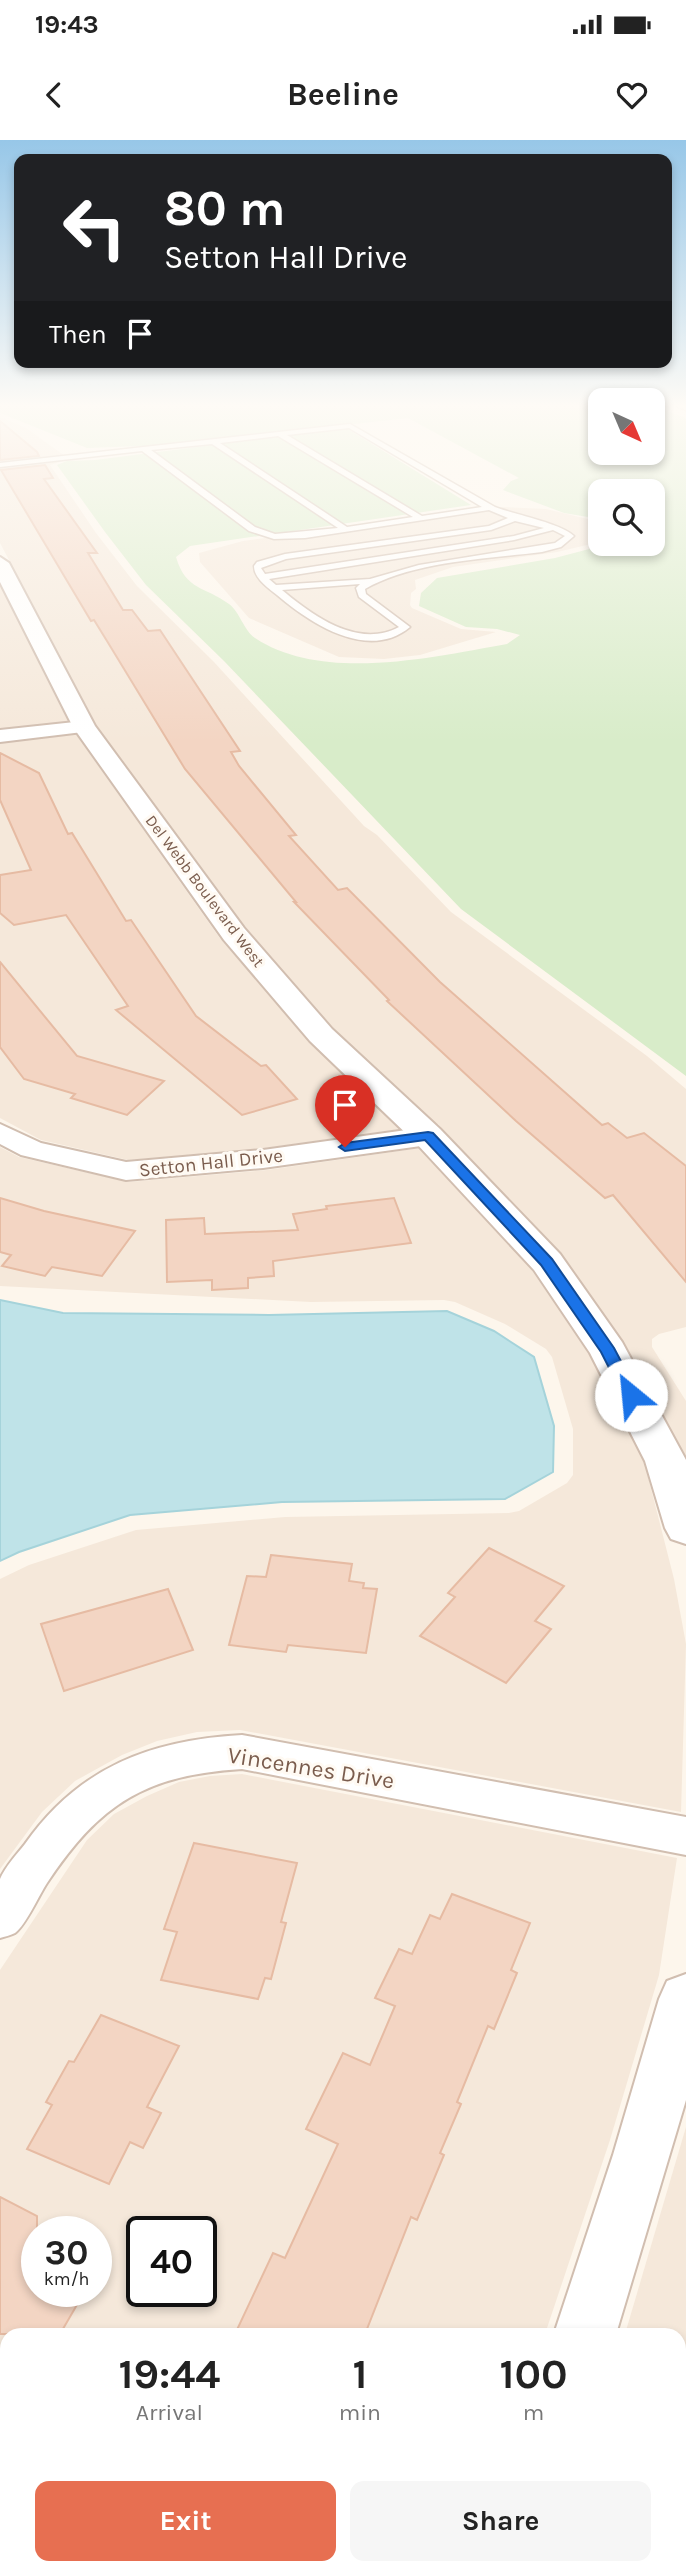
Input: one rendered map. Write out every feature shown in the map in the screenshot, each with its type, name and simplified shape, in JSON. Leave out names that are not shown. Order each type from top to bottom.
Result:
[{"type":"street","name":"Del Webb Boulevard West","points":[[0,563],[84,727],[234,934],[321,1035],[428,1136],[547,1262],[608,1351],[666,1461],[686,1528]]},
{"type":"street","points":[[0,736],[84,727]]},
{"type":"street","name":"Setton Hall Drive","points":[[0,1133],[31,1149],[126,1171],[263,1159],[428,1136]]},
{"type":"street","name":"Vincennes Drive","points":[[0,1918],[65,1825],[95,1796],[168,1761],[205,1753],[242,1752],[686,1836]]},
{"type":"street","points":[[587,2328],[642,2155],[686,1999]]},
{"type":"lane","points":[[238,517],[261,533],[294,537],[430,517]]},
{"type":"lane","points":[[326,517],[346,530]]},
{"type":"lane","points":[[274,588],[368,581],[409,570],[542,549],[558,545],[570,536],[553,528],[511,517]]},
{"type":"lane","points":[[368,581],[360,587],[362,595],[404,624],[405,627],[398,633],[381,638],[340,631],[306,615],[263,578],[257,568],[268,561],[491,528],[515,518]]},
{"type":"lane","points":[[263,578],[514,538],[553,528]]},
{"type":"shaded area","points":[[0,517],[85,517],[137,586],[214,662],[364,826],[377,835],[451,912],[647,1056],[686,1089],[686,1327],[659,1334],[652,1339],[652,1347],[686,1401],[686,1457],[628,1349],[565,1259],[438,1124],[336,1032],[248,932],[96,725],[0,543]]},
{"type":"shaded area","points":[[429,517],[577,517],[588,519],[588,545],[453,567],[415,580],[416,589],[411,593],[412,608],[461,629],[496,632],[420,655],[384,659],[339,657],[249,618],[200,562],[199,553],[243,541]]},
{"type":"shaded area","points":[[0,584],[69,723],[0,731]]},
{"type":"shaded area","points":[[75,733],[219,937],[306,1038],[401,1129],[258,1149],[128,1160],[41,1140],[0,1118],[0,741]]},
{"type":"shaded area","points":[[0,1147],[19,1157],[129,1182],[267,1170],[420,1148],[529,1266],[588,1353],[644,1461],[674,1579],[686,1644],[681,1812],[240,1730],[197,1732],[157,1741],[122,1755],[75,1781],[42,1812],[0,1869],[0,1579],[29,1565],[136,1530],[285,1517],[519,1511],[567,1483],[573,1475],[573,1429],[552,1357],[546,1349],[505,1324],[455,1302],[311,1302],[0,1286]]},
{"type":"shaded area","points":[[242,1774],[677,1858],[659,1975],[610,2140],[547,2328],[0,2328],[0,1970],[87,1840],[114,1814],[179,1782]]},
{"type":"shaded area","points":[[686,2127],[686,2328],[627,2328]]},
{"type":"green space","points":[[94,517],[392,517],[190,546],[176,557],[185,576],[229,604],[255,638],[282,652],[313,660],[345,663],[413,660],[507,644],[520,635],[497,629],[466,627],[419,606],[421,593],[437,578],[555,558],[588,549],[588,556],[665,556],[665,517],[686,517],[686,1076],[461,909],[224,661],[146,585]]},
{"type":"water","points":[[0,1300],[63,1313],[269,1315],[447,1311],[494,1331],[534,1357],[554,1426],[553,1472],[505,1499],[282,1502],[130,1515],[19,1552],[0,1561]]},
{"type":"building","points":[[29,517],[71,517],[97,553],[88,553],[123,610],[132,610],[148,631],[160,630],[240,751],[231,752],[239,766],[296,835],[289,836],[338,890],[347,888],[440,982],[602,1125],[608,1123],[627,1138],[644,1133],[686,1166],[686,1282],[613,1195],[605,1198],[516,1121],[387,1001],[389,1000],[294,902],[185,769],[94,620],[91,621]]},
{"type":"building","points":[[0,753],[39,773],[68,834],[72,833],[126,921],[131,920],[196,1016],[261,1066],[266,1065],[297,1099],[242,1115],[116,1010],[128,1006],[66,915],[14,925],[0,913],[0,875],[31,870],[0,800]]},
{"type":"building","points":[[0,962],[77,1056],[164,1081],[127,1115],[71,1098],[75,1094],[24,1079],[0,1047]]},
{"type":"building","points":[[0,1198],[44,1211],[135,1231],[102,1276],[52,1267],[45,1276],[2,1266],[11,1255],[0,1252]]},
{"type":"building","points":[[394,1198],[411,1243],[273,1261],[274,1276],[248,1278],[248,1288],[212,1290],[212,1280],[167,1282],[166,1220],[204,1218],[205,1234],[298,1230],[293,1214],[327,1209],[326,1206]]},
{"type":"building","points":[[489,1548],[564,1586],[535,1621],[551,1629],[506,1683],[420,1636],[455,1597],[448,1593]]},
{"type":"building","points":[[271,1555],[352,1564],[349,1581],[364,1583],[363,1588],[377,1589],[366,1653],[288,1645],[286,1652],[229,1645],[247,1576],[266,1577]]},
{"type":"building","points":[[168,1589],[193,1650],[64,1691],[41,1624]]},
{"type":"building","points":[[194,1843],[297,1863],[281,1922],[286,1923],[271,1979],[265,1978],[258,1999],[161,1980],[177,1932],[164,1929]]},
{"type":"building","points":[[452,1894],[530,1923],[511,1970],[517,1973],[494,2029],[488,2026],[457,2102],[461,2104],[440,2153],[444,2155],[417,2220],[411,2217],[367,2328],[238,2328],[273,2253],[285,2258],[338,2144],[306,2129],[343,2053],[370,2065],[395,2006],[375,1998],[399,1949],[412,1954],[430,1915],[440,1919]]},
{"type":"building","points":[[101,2015],[179,2046],[147,2107],[161,2113],[143,2148],[130,2142],[109,2184],[27,2149],[52,2105],[46,2102],[69,2061],[74,2062]]},
{"type":"building","points":[[0,2197],[37,2216],[21,2216],[21,2307],[76,2307],[63,2328],[0,2328]]},
{"type":"route","points":[[345,1147],[428,1136],[547,1262],[608,1351],[631,1395]]}]
